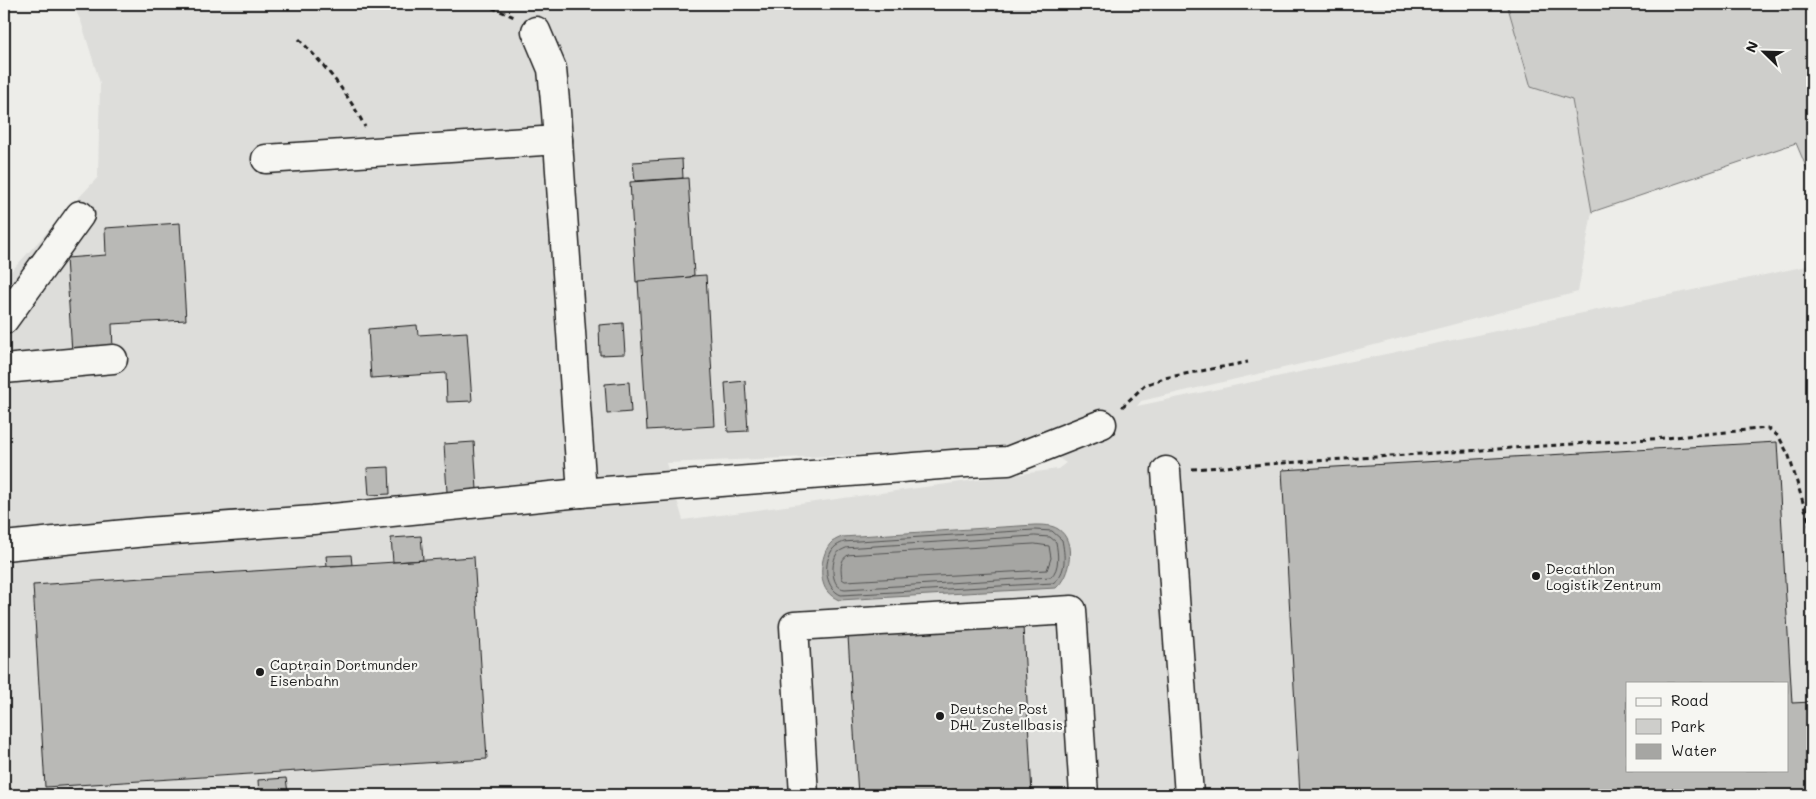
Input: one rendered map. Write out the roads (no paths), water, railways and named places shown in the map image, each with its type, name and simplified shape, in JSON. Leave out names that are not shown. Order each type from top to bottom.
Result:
[{"type":"lane","points":[[536,31],[552,69],[582,493]]},
{"type":"lane","points":[[266,159],[558,140]]},
{"type":"lane","points":[[4,320],[80,215]]},
{"type":"lane","points":[[4,369],[113,359]]},
{"type":"lane","points":[[4,546],[146,532],[313,520],[582,493],[1008,461],[1102,424]]},
{"type":"lane","points":[[1166,471],[1189,795]]},
{"type":"lane","points":[[804,795],[794,626],[1072,610],[1084,795]]},
{"type":"water","points":[[1035,525],[1058,529],[1064,534],[1068,542],[1068,567],[1061,583],[1056,588],[839,600],[828,592],[822,580],[825,552],[832,542],[842,537]]},
{"type":"place","name":"Decathlon Logistik Zentrum","points":[[1536,576]]},
{"type":"place","name":"Captrain Dortmunder Eisenbahn","points":[[260,672]]},
{"type":"place","name":"Deutsche Post DHL Zustellbasis","points":[[940,716]]}]
